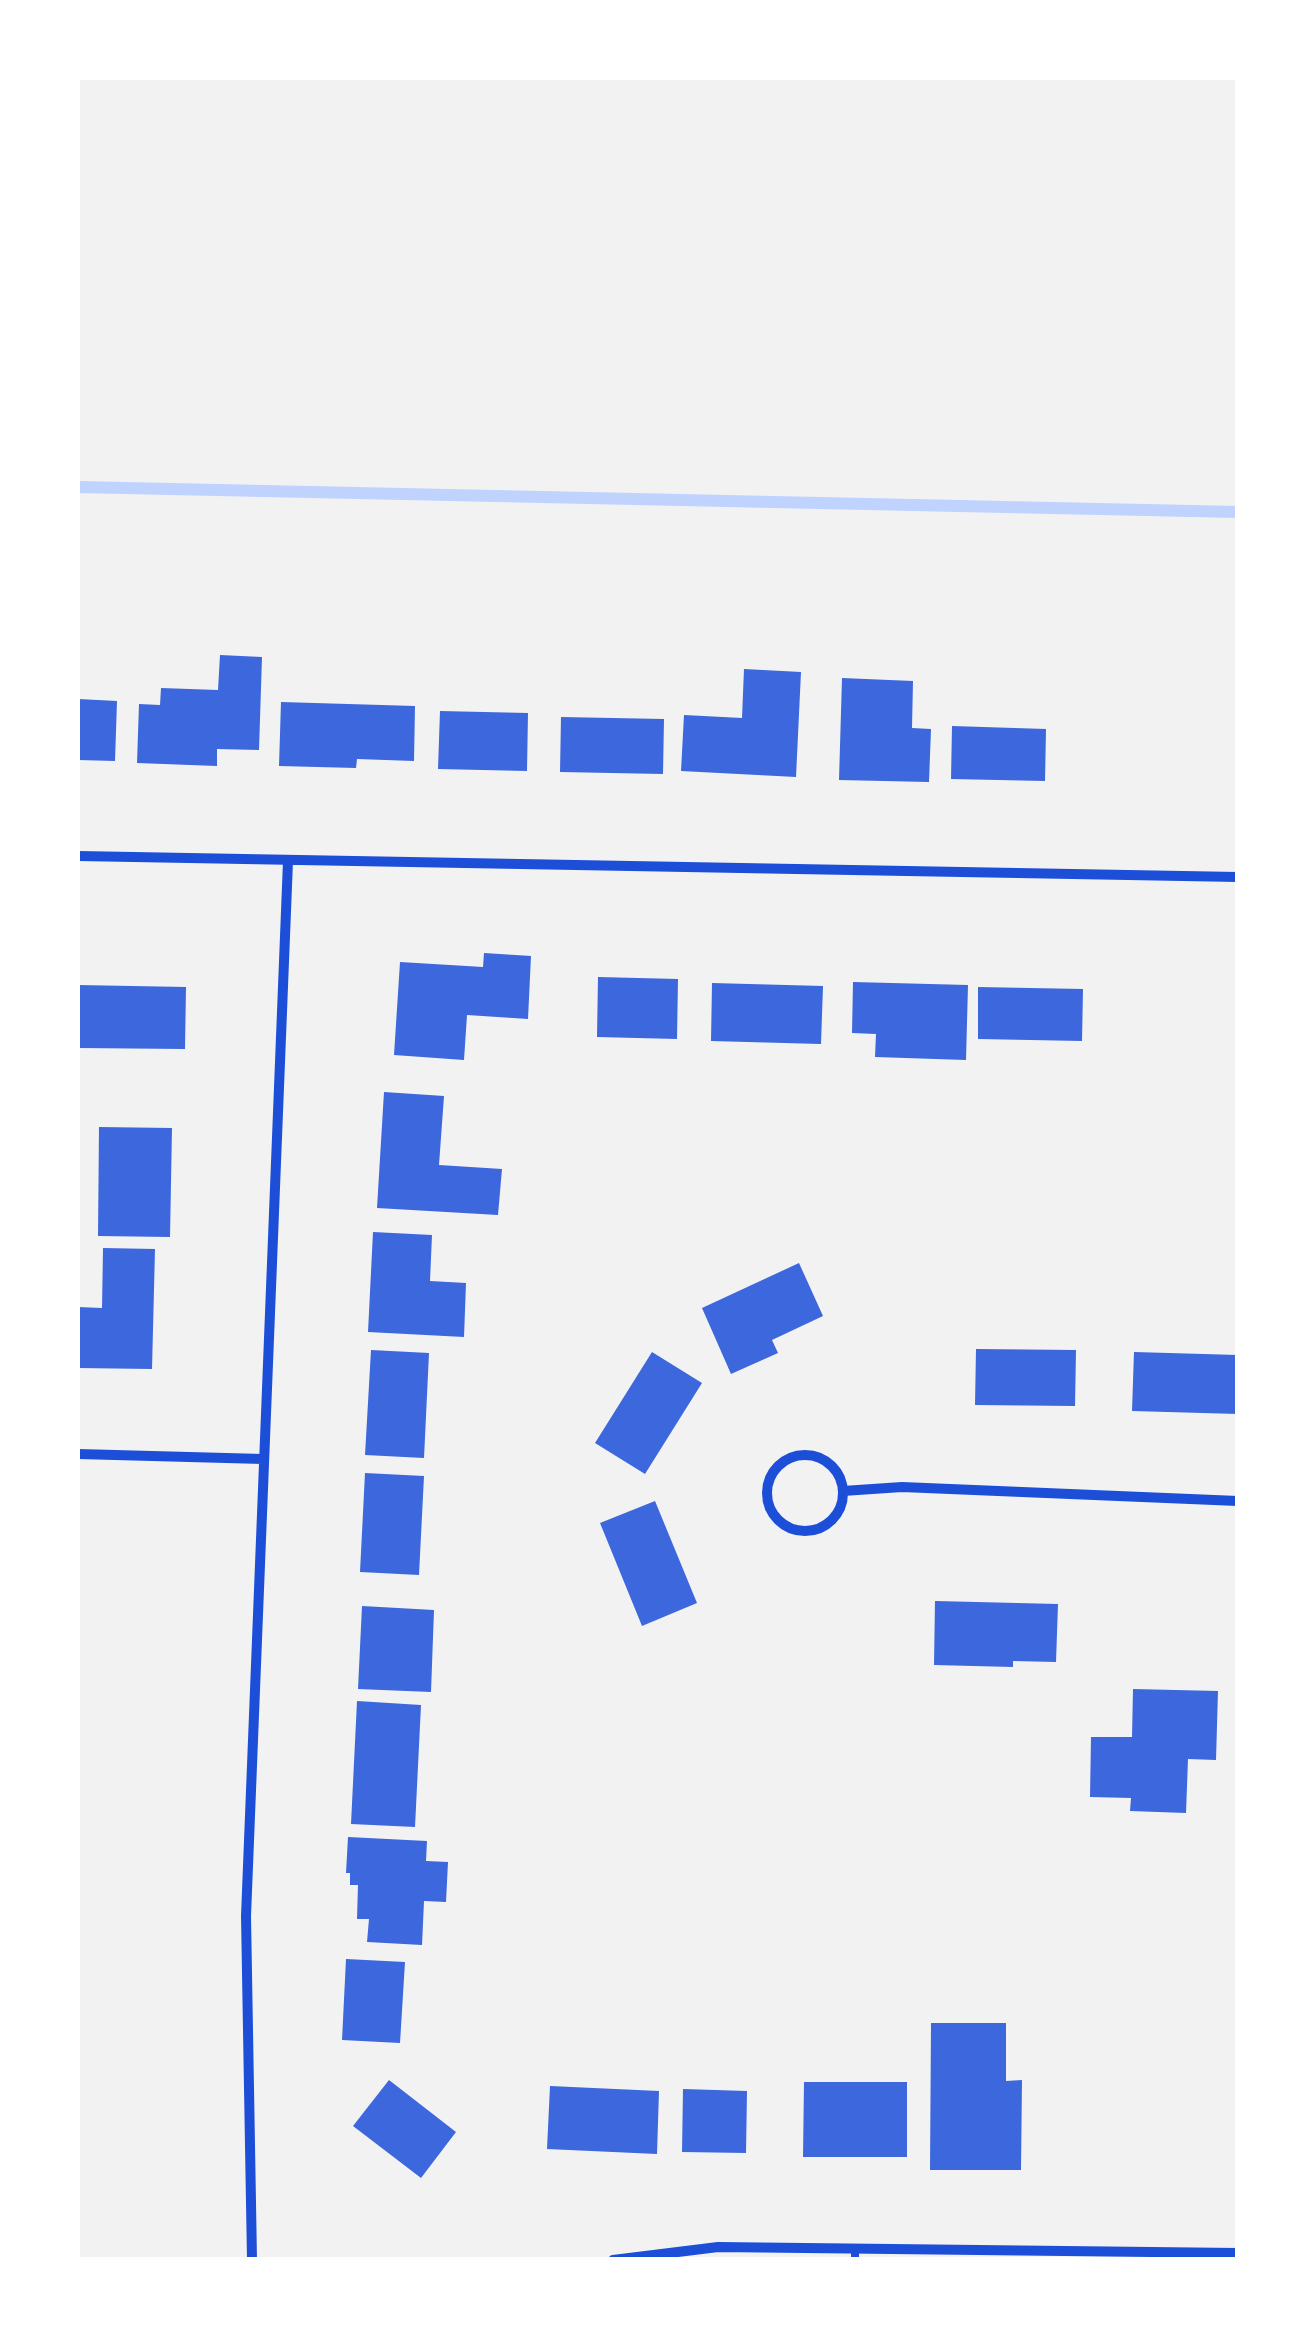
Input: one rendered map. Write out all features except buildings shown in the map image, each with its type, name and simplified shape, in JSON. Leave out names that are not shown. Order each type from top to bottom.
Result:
[{"type":"street","points":[[78,856],[1238,877]]},
{"type":"street","points":[[252,2260],[246,1916],[288,861]]},
{"type":"street","points":[[78,1454],[264,1459]]},
{"type":"street","points":[[800,1455],[833,1467],[843,1491],[836,1516],[814,1530],[788,1528],[778,1520],[768,1498],[772,1475],[789,1459],[800,1455]]},
{"type":"street","points":[[843,1491],[902,1487],[1238,1502]]},
{"type":"street","points":[[613,2260],[718,2247],[855,2254],[1238,2253]]},
{"type":"waterway","points":[[78,487],[1238,512]]}]
